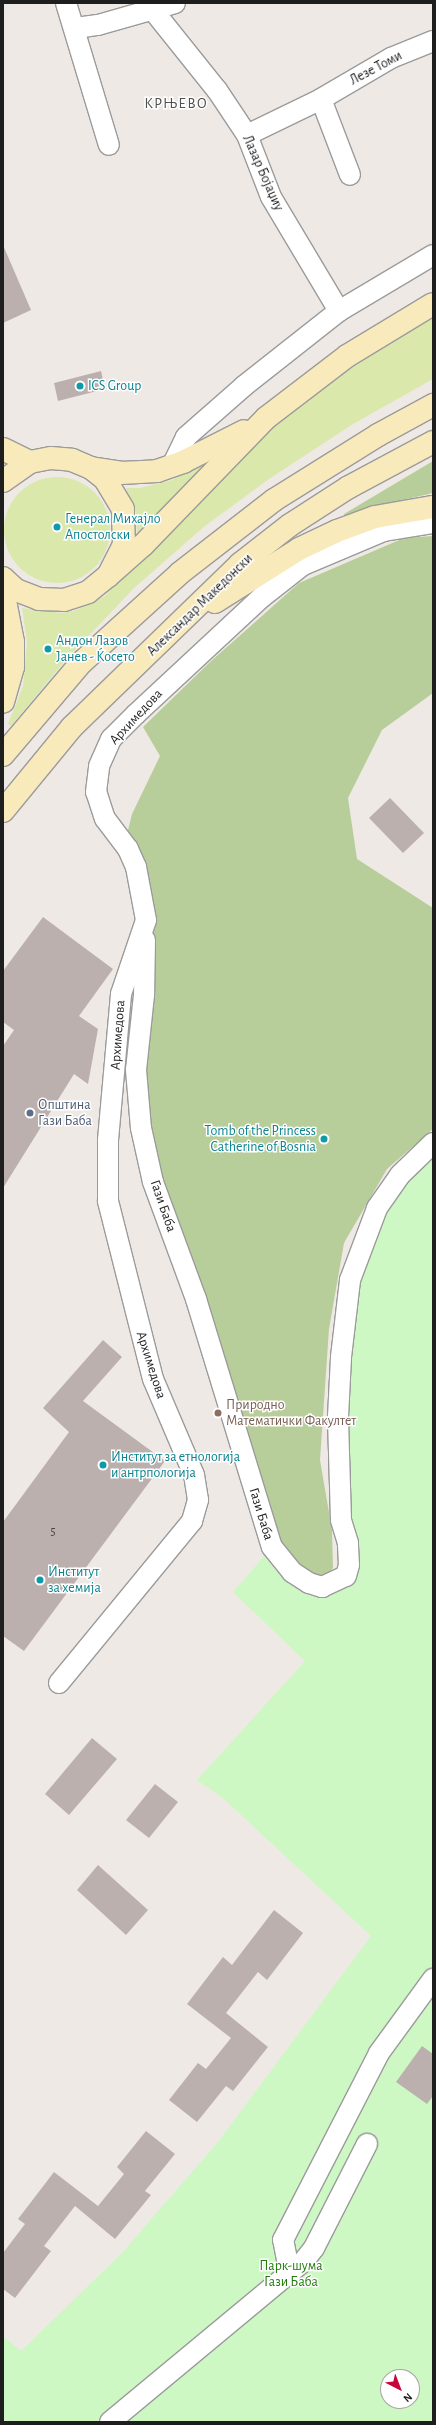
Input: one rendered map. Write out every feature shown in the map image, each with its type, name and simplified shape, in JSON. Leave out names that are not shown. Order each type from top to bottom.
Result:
[{"type":"street","points":[[66,3],[76,28],[109,145]]},
{"type":"street","points":[[76,28],[98,25],[175,3]]},
{"type":"street","name":"Лазар Бојаџиу","points":[[152,9],[217,90],[247,135],[271,197],[339,311]]},
{"type":"street","name":"Лезе Томи","points":[[247,135],[321,99],[391,58],[433,41]]},
{"type":"street","points":[[321,99],[350,175]]},
{"type":"street","points":[[172,466],[186,437],[339,311],[433,254]]},
{"type":"street","points":[[3,578],[16,590],[39,599],[64,600],[88,592],[143,545],[266,418],[347,356],[433,304]]},
{"type":"street","points":[[408,319],[433,310]]},
{"type":"street","points":[[3,755],[82,662],[180,573],[274,500],[378,435],[433,405]]},
{"type":"street","points":[[91,468],[140,474],[172,466],[266,418]]},
{"type":"street","name":"Александар Македонски","points":[[3,811],[72,727],[178,627],[240,564],[290,525],[349,487],[433,442]]},
{"type":"street","points":[[3,449],[30,462]]},
{"type":"street","points":[[3,481],[30,462],[51,458],[72,460],[91,468],[105,479],[123,509],[124,544],[108,576]]},
{"type":"street","points":[[178,627],[299,549],[330,534],[375,517],[433,507]]},
{"type":"street","name":"Архимедова","points":[[59,1684],[192,1521],[198,1500],[194,1475],[153,1379],[108,1201],[108,1140],[121,994],[146,920],[136,867],[128,849],[105,819],[96,792],[99,766],[111,739],[262,597],[303,565],[384,531],[433,523]]},
{"type":"street","points":[[3,590],[13,642],[13,667],[3,702]]},
{"type":"street","name":"Гази Баба","points":[[146,920],[144,995],[136,1070],[141,1128],[153,1182],[196,1299],[272,1547],[292,1572],[309,1583],[322,1587],[346,1576],[349,1565],[348,1543],[341,1520],[338,1417],[350,1280],[377,1208],[400,1175],[433,1143]]},
{"type":"street","points":[[290,2275],[283,2240],[379,2053],[433,1979]]},
{"type":"street","points":[[110,2422],[290,2275],[314,2248],[367,2144]]},
{"type":"green space","points":[[433,319],[433,379],[353,424],[269,479],[205,526],[134,588],[65,661],[11,726],[8,724],[23,686],[27,642],[22,608],[61,613],[74,611],[105,596],[168,524],[292,407],[419,324]]},
{"type":"green space","points":[[433,461],[433,493],[377,506],[345,518],[344,514]]},
{"type":"green space","points":[[204,463],[207,464],[142,534],[137,535],[136,513],[126,488],[140,488],[172,480]]},
{"type":"green space","points":[[57,477],[77,481],[95,492],[106,510],[110,530],[106,550],[95,568],[77,579],[57,583],[37,579],[19,568],[8,550],[4,530],[8,510],[19,492],[37,481]]},
{"type":"green space","points":[[433,536],[433,693],[382,730],[348,798],[357,859],[433,908],[433,1129],[387,1169],[344,1243],[329,1329],[320,1460],[332,1530],[333,1568],[328,1575],[316,1578],[280,1547],[156,1164],[145,1103],[148,984],[154,928],[148,887],[127,834],[132,814],[160,756],[143,727],[210,662],[299,583],[404,538]]},
{"type":"green space","name":"Парк-шума Гази Баба","points":[[433,1147],[433,2422],[3,2422],[3,2336],[21,2351],[122,2253],[218,2142],[371,1936],[224,1799],[197,1780],[305,1661],[233,1592],[272,1547],[309,1583],[346,1576],[341,1357],[373,1223]]},
{"type":"building","points":[[3,245],[31,310],[3,323]]},
{"type":"building","name":"ICS Group","points":[[101,371],[105,389],[58,401],[54,383]]},
{"type":"building","points":[[390,798],[424,833],[403,853],[369,818]]},
{"type":"building","points":[[43,917],[113,969],[79,1016],[98,1029],[88,1084],[74,1074],[3,1188],[3,1046],[14,1030],[3,1022],[3,971]]},
{"type":"building","points":[[103,1340],[122,1357],[83,1401],[165,1461],[24,1651],[3,1636],[3,1522],[69,1432],[43,1408]]},
{"type":"building","points":[[92,1738],[117,1759],[69,1815],[45,1794]]},
{"type":"building","points":[[155,1784],[178,1802],[149,1838],[126,1820]]},
{"type":"building","points":[[98,1865],[148,1910],[126,1935],[77,1890]]},
{"type":"building","points":[[274,1910],[303,1933],[267,1980],[258,1972],[226,2013],[268,2047],[233,2091],[226,2086],[197,2122],[169,2100],[198,2063],[206,2069],[231,2038],[187,2004],[223,1957],[232,1965]]},
{"type":"building","points":[[422,2046],[433,2054],[433,2096],[427,2104],[396,2082]]},
{"type":"building","points":[[146,2131],[175,2154],[145,2191],[151,2195],[115,2239],[75,2206],[44,2246],[51,2251],[15,2298],[3,2289],[3,2253],[25,2224],[18,2219],[54,2172],[98,2206],[124,2174],[117,2167]]},
{"type":"place","name":"ICS Group","points":[[80,386]]},
{"type":"place","name":"Генерал Михајло Апостолски","points":[[57,527]]},
{"type":"place","name":"Андон Лазов Јанев - Ќосето","points":[[48,649]]},
{"type":"place","name":"Општина Гази Баба","points":[[30,1113]]},
{"type":"place","name":"Tomb of the Princess Catherine of Bosnia","points":[[324,1139]]},
{"type":"place","name":"Природно Математички Факултет","points":[[218,1413]]},
{"type":"place","name":"Институт за етнологија и антрпологија","points":[[103,1465]]},
{"type":"place","name":"Институт за хемија","points":[[40,1580]]},
{"type":"district","name":"КРЊЕВО","points":[[176,104]]}]
